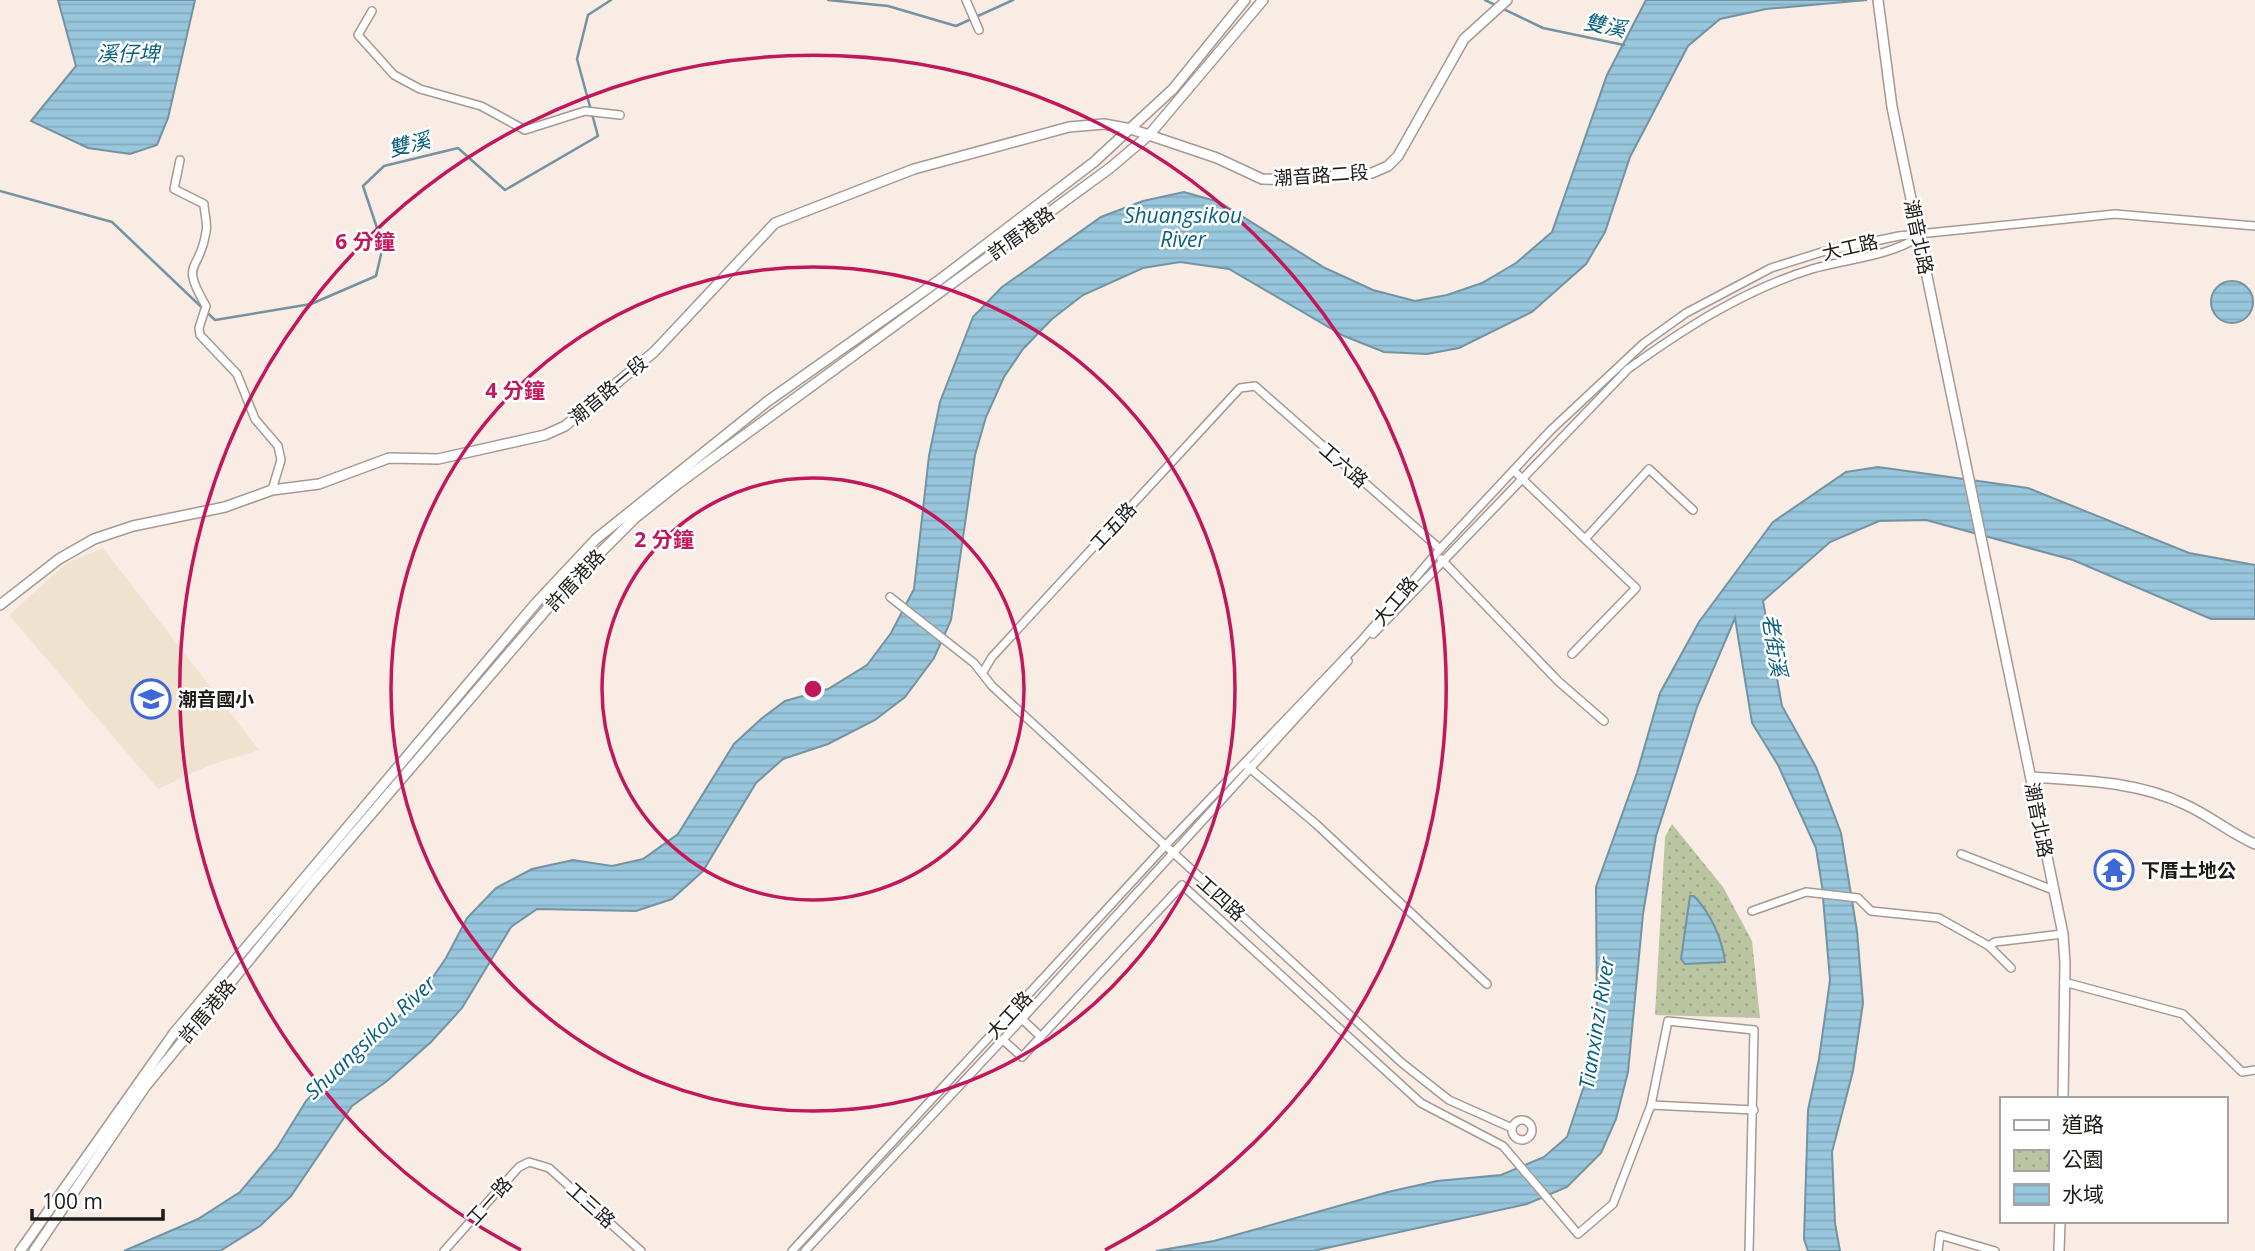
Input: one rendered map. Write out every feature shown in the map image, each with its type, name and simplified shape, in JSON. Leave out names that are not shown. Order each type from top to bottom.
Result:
[{"type":"street","points":[[966,0],[977,27]]},
{"type":"street","name":"許厝港路","points":[[34,1251],[174,1033],[536,603],[596,540],[1111,167],[1245,0]]},
{"type":"street","name":"許厝港路","points":[[20,1251],[128,1105],[390,792],[564,589],[652,499],[768,401],[972,256],[1094,162],[1140,132],[1263,0]]},
{"type":"street","name":"潮音路二段","points":[[1140,132],[1217,159],[1262,179],[1289,180],[1372,173],[1388,166],[1398,156],[1464,39],[1507,0]]},
{"type":"street","name":"潮音北路","points":[[1878,0],[1892,107],[2063,934],[2063,1097]]},
{"type":"street","points":[[372,11],[358,35],[394,75],[420,89],[481,106],[525,130],[585,111],[620,115]]},
{"type":"street","name":"潮音路一段","points":[[0,605],[59,559],[94,539],[133,526],[225,507],[272,490],[318,484],[389,457],[438,459],[545,435],[565,426],[654,352],[775,223],[914,169],[1069,127],[1104,124],[1140,132]]},
{"type":"street","points":[[180,160],[174,189],[204,204],[206,232],[192,269],[192,282],[206,306],[199,328],[200,335],[237,374],[255,419],[278,446],[281,460],[272,490]]},
{"type":"street","points":[[1919,236],[2115,214],[2255,226]]},
{"type":"street","name":"大工路","points":[[805,1251],[1022,1019],[1246,765],[1361,641],[1440,549],[1597,384],[1644,343],[1734,285],[1771,268],[1822,252],[1899,236],[1919,236]]},
{"type":"street","name":"大工路","points":[[792,1251],[1164,847],[1628,369],[1692,324],[1762,287],[1812,269],[1902,247],[1919,236]]},
{"type":"street","name":"工六路","points":[[1248,385],[1255,386],[1440,549]]},
{"type":"street","name":"工五路","points":[[983,672],[992,657],[1230,398],[1248,385]]},
{"type":"street","points":[[1585,538],[1649,469],[1693,510]]},
{"type":"street","points":[[1514,471],[1636,588],[1572,654]]},
{"type":"street","points":[[1441,559],[1558,681],[1604,721]]},
{"type":"street","name":"工四路","points":[[892,599],[983,672],[992,687],[1164,847],[1434,1091],[1488,1120],[1512,1129]]},
{"type":"street","points":[[1246,765],[1315,824],[1487,984]]},
{"type":"street","points":[[2031,777],[2117,783],[2154,792],[2186,805],[2255,845]]},
{"type":"street","points":[[381,785],[390,792]]},
{"type":"street","points":[[1961,854],[2053,890]]},
{"type":"street","points":[[1003,1040],[1022,1058],[1182,885],[1421,1103],[1503,1146],[1578,1234],[1613,1204],[1651,1105],[1668,1021],[1754,1030],[1749,1251]]},
{"type":"street","points":[[1752,911],[1806,892],[1858,898],[1871,911],[1939,918],[1989,946],[2011,968]]},
{"type":"street","points":[[1989,946],[1995,942],[2063,934]]},
{"type":"street","points":[[2064,982],[2183,1014],[2242,1072],[2255,1070]]},
{"type":"street","points":[[1022,1019],[1041,1037]]},
{"type":"street","points":[[1651,1105],[1754,1110]]},
{"type":"street","name":"工一路","points":[[444,1251],[519,1167],[530,1162],[539,1162]]},
{"type":"street","name":"工三路","points":[[539,1162],[641,1251]]},
{"type":"street","points":[[2059,1251],[2060,1223]]},
{"type":"street","points":[[1938,1251],[1940,1235],[1990,1251]]},
{"type":"shaded area","name":"潮音國小","points":[[103,548],[259,750],[210,765],[158,789],[9,615],[67,563]]},
{"type":"green space","points":[[1672,824],[1723,887],[1752,941],[1760,1018],[1655,1015],[1665,837]]},
{"type":"water","name":"溪仔埤","points":[[58,0],[195,0],[168,118],[157,145],[130,154],[88,148],[31,121],[76,66]]},
{"type":"water","name":"Shuangsikou River","points":[[1646,0],[1867,0],[1766,9],[1720,19],[1688,46],[1630,157],[1605,232],[1586,264],[1532,312],[1459,348],[1427,354],[1384,352],[1344,336],[1229,269],[1180,262],[1143,268],[1083,295],[1052,319],[1023,349],[1004,377],[986,417],[975,455],[951,620],[934,658],[905,697],[875,720],[828,744],[783,759],[756,783],[703,871],[672,899],[636,911],[537,909],[511,927],[462,1008],[431,1042],[387,1081],[352,1106],[291,1196],[260,1226],[220,1251],[124,1251],[198,1219],[240,1192],[277,1148],[306,1101],[347,1058],[383,1032],[420,996],[446,958],[467,918],[496,888],[532,869],[573,860],[612,866],[643,859],[678,834],[734,744],[761,719],[785,701],[828,689],[867,665],[891,633],[914,589],[929,456],[940,402],[973,317],[1002,287],[1101,217],[1143,201],[1184,192],[1219,202],[1325,268],[1373,290],[1415,301],[1447,295],[1482,283],[1516,263],[1552,232],[1607,75]]},
{"type":"water","points":[[2232,281],[2247,287],[2253,302],[2247,317],[2232,323],[2217,317],[2211,302],[2217,287]]},
{"type":"water","name":"Tianxinzi River","points":[[1878,467],[2028,488],[2189,553],[2255,565],[2255,619],[2211,619],[2073,560],[1926,520],[1879,521],[1830,542],[1763,601],[1782,706],[1816,767],[1841,833],[1857,931],[1863,1003],[1853,1071],[1832,1152],[1835,1223],[1840,1251],[1808,1251],[1804,1239],[1808,1110],[1819,1059],[1830,980],[1816,848],[1778,765],[1752,723],[1735,618],[1697,707],[1656,836],[1643,914],[1628,1072],[1616,1119],[1601,1153],[1567,1187],[1527,1204],[1313,1251],[1156,1251],[1214,1241],[1388,1192],[1437,1181],[1501,1175],[1544,1157],[1567,1137],[1588,1074],[1597,1016],[1596,887],[1637,773],[1660,693],[1699,622],[1773,522],[1846,472]]},
{"type":"water","points":[[1690,896],[1694,896],[1700,903],[1715,927],[1725,962],[1685,964],[1681,959]]},
{"type":"waterway","name":"雙溪","points":[[0,191],[112,222],[215,320],[311,304],[376,276],[383,246],[363,186],[384,166],[458,148],[505,190],[598,136],[577,59],[588,15],[611,0]]},
{"type":"waterway","name":"雙溪","points":[[828,0],[888,6],[956,26],[1013,0]]},
{"type":"waterway","name":"雙溪","points":[[1485,0],[1543,28],[1624,45]]},
{"type":"place","name":"潮音國小","points":[[151,699]]},
{"type":"place","name":"下厝土地公","points":[[2114,870]]},
{"type":"water label","name":"老街溪","points":[[1775,645]]}]
